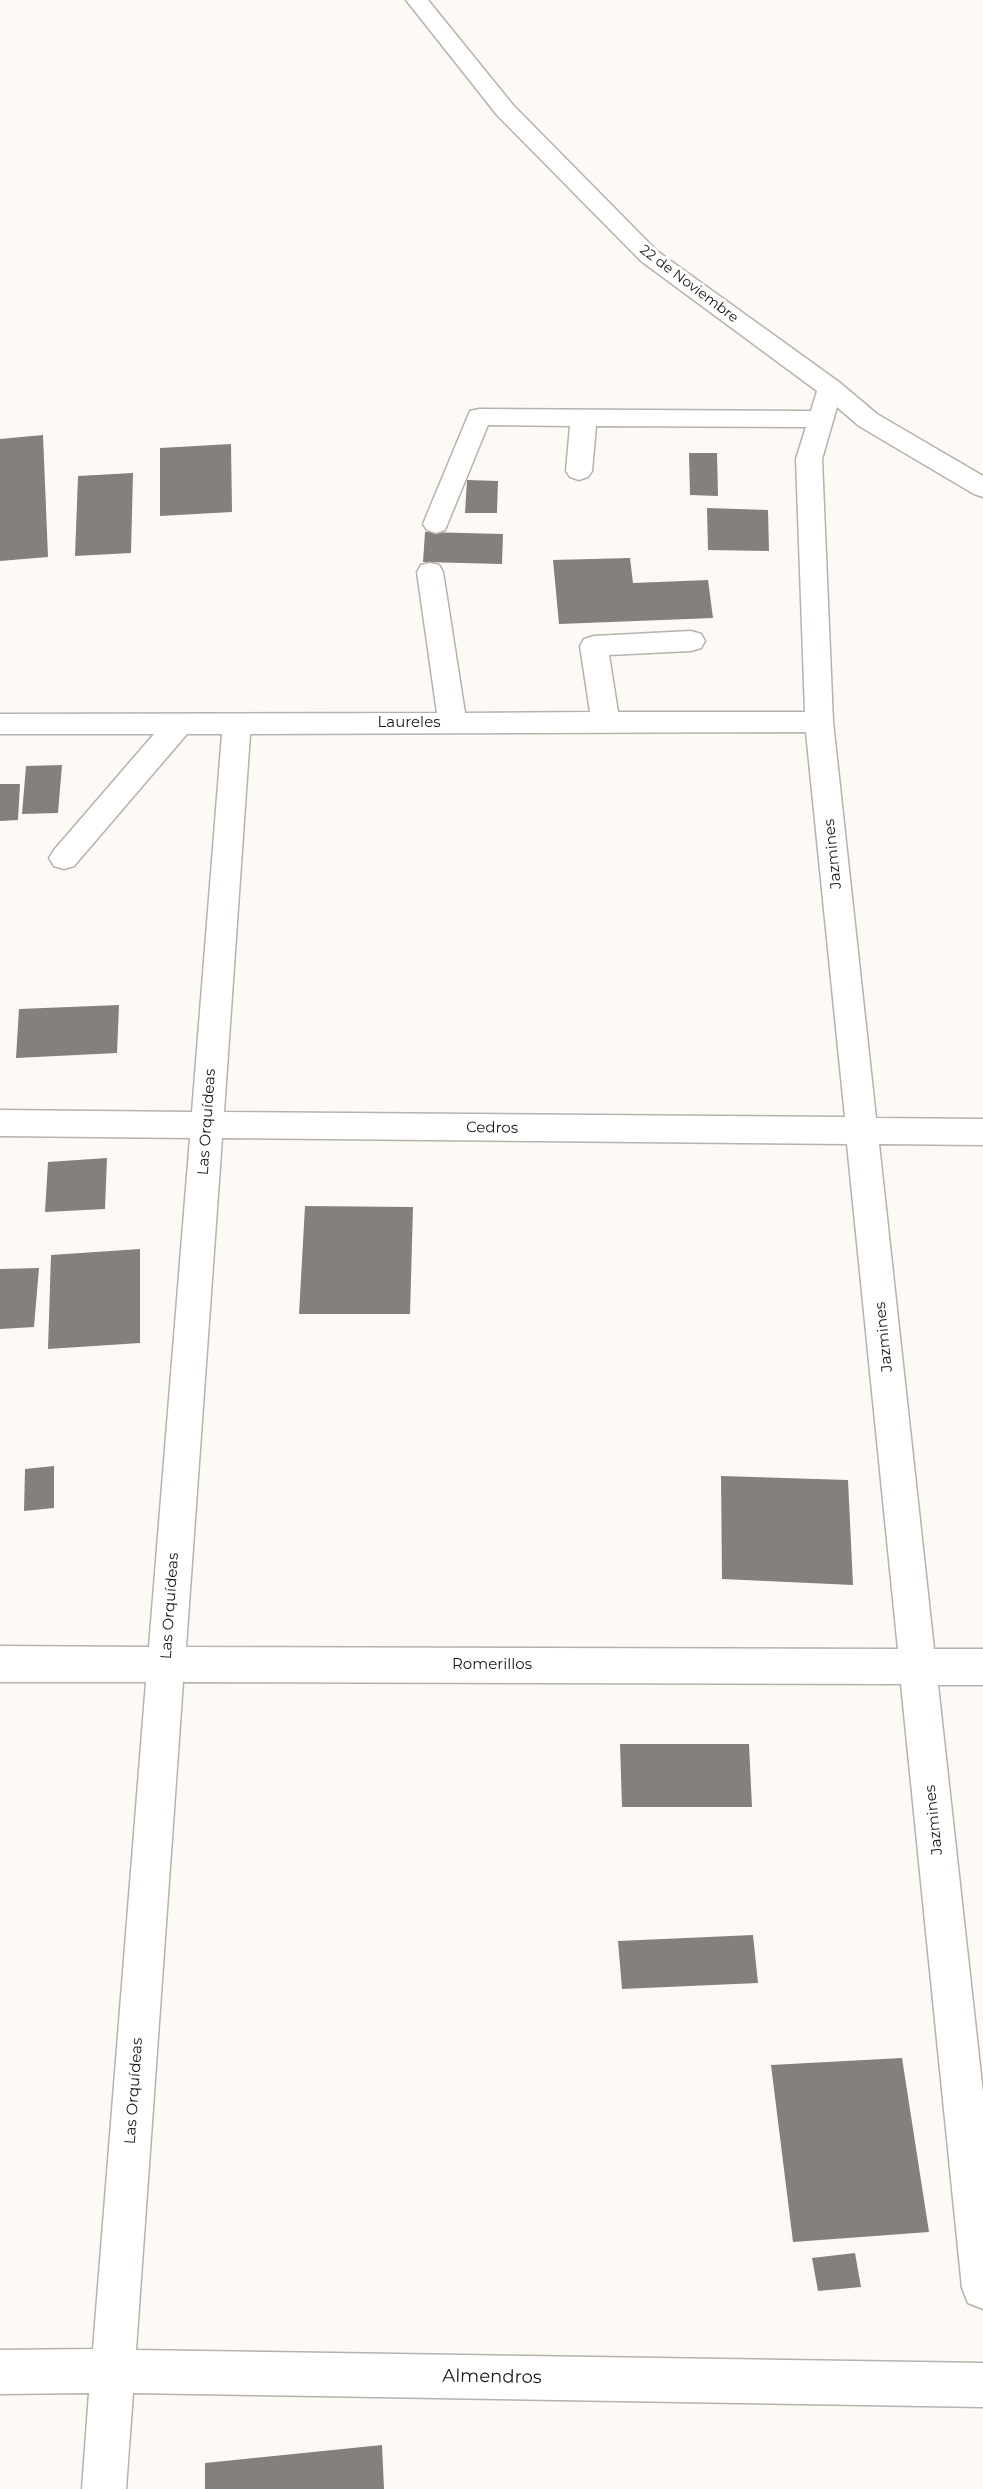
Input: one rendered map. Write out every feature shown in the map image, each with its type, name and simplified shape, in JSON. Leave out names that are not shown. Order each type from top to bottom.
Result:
[{"type":"street","name":"22 de Noviembre","points":[[417,0],[504,110],[649,256],[830,388],[868,420],[983,488]]},
{"type":"street","name":"Jazmines","points":[[830,388],[809,459],[819,722],[983,2288]]},
{"type":"street","points":[[436,524],[479,417],[821,419]]},
{"type":"street","points":[[579,471],[584,417]]},
{"type":"street","points":[[430,572],[453,723]]},
{"type":"street","points":[[605,722],[594,646],[691,641]]},
{"type":"street","name":"Laureles","points":[[0,724],[819,722]]},
{"type":"street","points":[[64,858],[179,724]]},
{"type":"street","name":"Las Orquídeas","points":[[104,2489],[237,724]]},
{"type":"street","name":"Cedros","points":[[0,1123],[983,1132]]},
{"type":"street","name":"Romerillos","points":[[0,1664],[983,1667]]},
{"type":"street","name":"Almendros","points":[[0,2373],[113,2371],[983,2385]]},
{"type":"building","points":[[43,435],[48,557],[0,561],[0,439]]},
{"type":"building","points":[[231,444],[232,512],[160,516],[160,448]]},
{"type":"building","points":[[689,453],[717,453],[718,496],[690,495]]},
{"type":"building","points":[[133,473],[131,553],[75,556],[78,476]]},
{"type":"building","points":[[467,480],[498,481],[497,513],[465,513]]},
{"type":"building","points":[[707,508],[768,510],[769,551],[708,550]]},
{"type":"building","points":[[425,532],[503,534],[502,564],[423,562]]},
{"type":"building","points":[[630,558],[633,583],[708,580],[713,618],[559,624],[553,560]]},
{"type":"building","points":[[62,765],[58,813],[22,814],[26,766]]},
{"type":"building","points":[[0,784],[20,784],[18,820],[0,821]]},
{"type":"building","points":[[119,1005],[117,1053],[16,1058],[19,1009]]},
{"type":"building","points":[[107,1158],[105,1209],[45,1212],[48,1162]]},
{"type":"building","points":[[305,1206],[413,1207],[410,1314],[299,1314]]},
{"type":"building","points":[[140,1249],[140,1343],[48,1349],[51,1255]]},
{"type":"building","points":[[39,1268],[34,1327],[0,1329],[0,1269]]},
{"type":"building","points":[[54,1466],[54,1508],[24,1511],[25,1469]]},
{"type":"building","points":[[721,1476],[848,1480],[853,1585],[722,1579]]},
{"type":"building","points":[[620,1744],[749,1744],[752,1807],[622,1807]]},
{"type":"building","points":[[753,1935],[758,1983],[622,1989],[618,1941]]},
{"type":"building","points":[[902,2058],[929,2232],[793,2242],[771,2065]]},
{"type":"building","points":[[855,2253],[861,2287],[818,2291],[812,2258]]},
{"type":"building","points":[[382,2445],[384,2489],[205,2489],[205,2463]]}]
